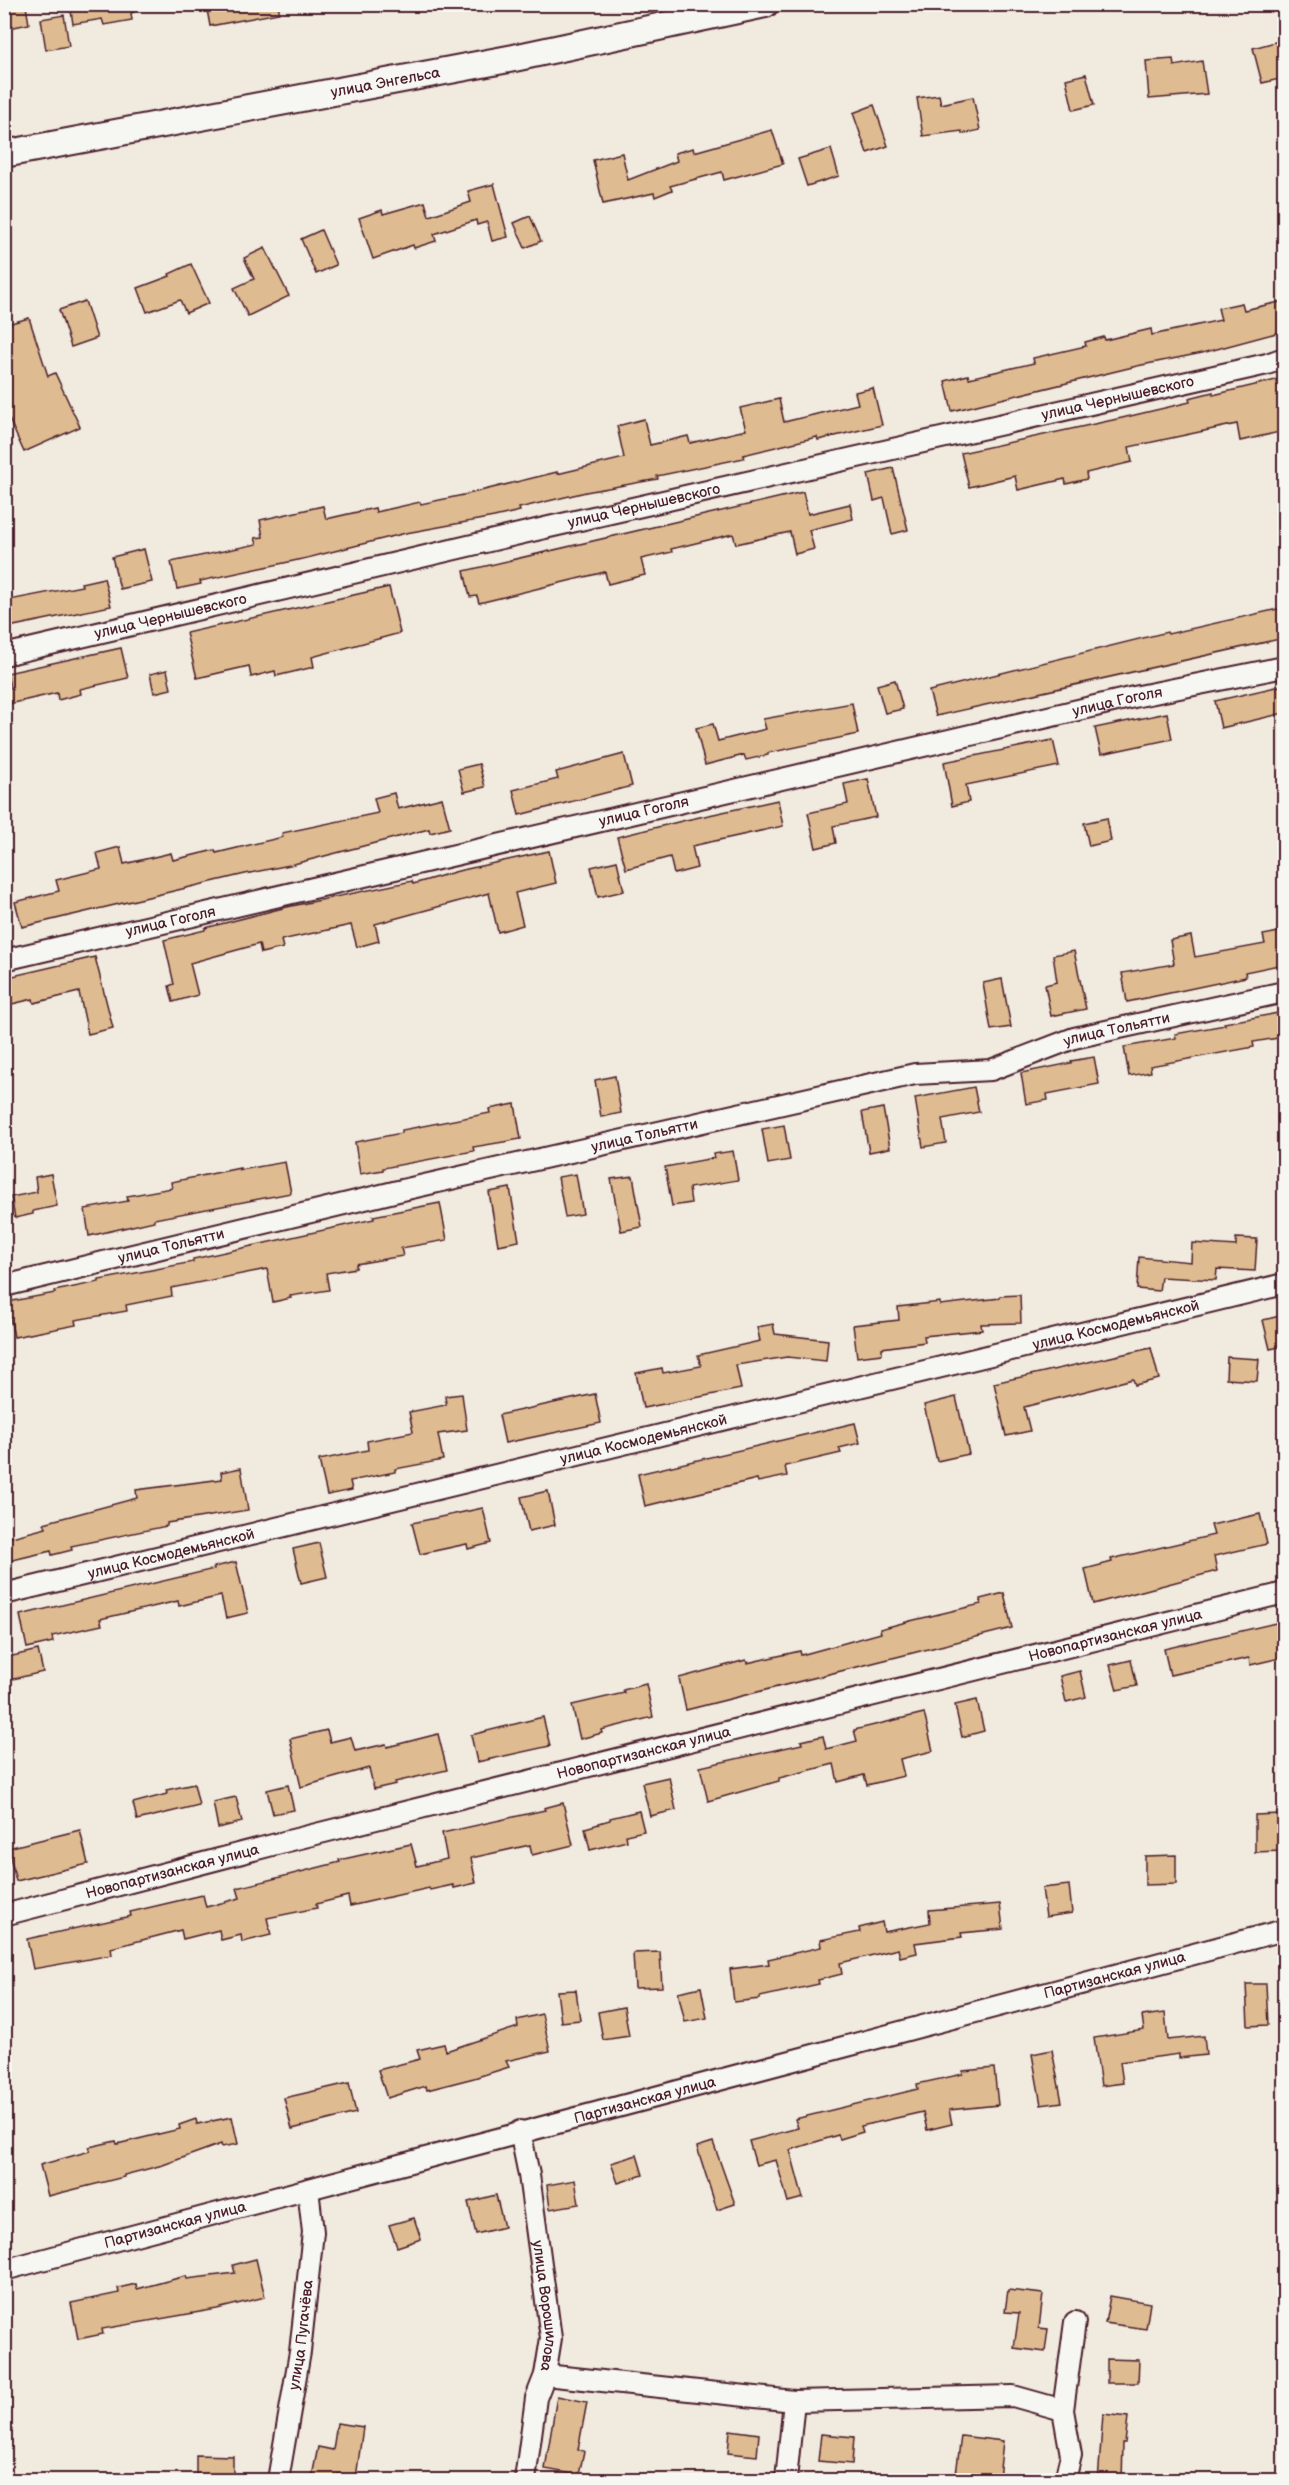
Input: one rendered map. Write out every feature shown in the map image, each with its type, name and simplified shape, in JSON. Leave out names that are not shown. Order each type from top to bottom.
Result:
[{"type":"street","name":"улица Энгельса","points":[[4,154],[514,58],[765,4]]},
{"type":"street","name":"улица Чернышевского","points":[[4,655],[549,527],[1267,364],[1284,358]]},
{"type":"street","name":"улица Гоголя","points":[[4,960],[1111,702],[1284,667]]},
{"type":"street","name":"улица Тольятти","points":[[4,1286],[398,1191],[915,1074],[990,1070],[1074,1038],[1284,992]]},
{"type":"street","name":"улица Космодемьянской","points":[[4,1594],[1284,1284]]},
{"type":"street","name":"Новопартизанская улица","points":[[4,1915],[284,1842],[1284,1593]]},
{"type":"street","name":"Партизанская улица","points":[[4,2270],[520,2131],[1284,1930]]},
{"type":"street","name":"улица Ворошилова","points":[[520,2131],[529,2175],[551,2338],[545,2374],[536,2398],[525,2481]]},
{"type":"street","name":"улица Пугачёва","points":[[278,2481],[302,2341],[313,2232],[308,2189]]},
{"type":"street","points":[[1065,2481],[1071,2455],[1063,2410],[1075,2322]]},
{"type":"street","points":[[545,2374],[794,2401],[1013,2396],[1063,2410]]},
{"type":"street","points":[[786,2481],[794,2401]]},
{"type":"building","points":[[70,4],[133,4],[134,12],[131,13],[132,20],[104,25],[102,19],[73,24]]},
{"type":"building","points":[[206,4],[279,4],[279,13],[210,26]]},
{"type":"building","points":[[26,6],[29,24],[4,29],[4,9]]},
{"type":"building","points":[[64,15],[69,46],[46,50],[41,19]]},
{"type":"building","points":[[1279,41],[1284,62],[1284,78],[1262,83],[1253,48]]},
{"type":"building","points":[[1173,59],[1174,66],[1202,61],[1207,94],[1149,99],[1146,61]]},
{"type":"building","points":[[1086,74],[1094,105],[1073,110],[1066,79]]},
{"type":"building","points":[[939,95],[941,104],[973,97],[980,130],[962,134],[962,131],[923,136],[917,98]]},
{"type":"building","points":[[874,105],[888,146],[867,153],[853,113]]},
{"type":"building","points":[[772,130],[783,164],[724,180],[722,172],[670,186],[672,190],[655,197],[654,193],[603,204],[593,160],[622,153],[628,180],[677,161],[675,153],[693,148],[694,152]]},
{"type":"building","points":[[831,149],[839,176],[807,186],[798,159]]},
{"type":"building","points":[[494,184],[508,237],[492,241],[487,222],[477,225],[476,220],[434,234],[436,241],[414,248],[413,245],[373,259],[359,218],[382,210],[383,214],[425,202],[429,216],[471,202],[468,191]]},
{"type":"building","points":[[530,216],[541,241],[525,248],[514,223]]},
{"type":"building","points":[[321,230],[336,265],[316,274],[301,239]]},
{"type":"building","points":[[265,248],[289,296],[248,316],[234,288],[254,279],[244,258]]},
{"type":"building","points":[[191,264],[209,303],[186,313],[180,300],[147,312],[138,288],[170,276],[169,274]]},
{"type":"building","points":[[85,301],[97,338],[71,347],[59,310]]},
{"type":"building","points":[[1284,301],[1284,331],[1202,353],[1137,366],[952,411],[945,381],[968,375],[969,378],[1034,363],[1033,358],[1086,346],[1085,342],[1104,337],[1105,340],[1151,329],[1152,335],[1221,320],[1218,308],[1242,303],[1244,310]]},
{"type":"building","points":[[29,318],[48,376],[55,373],[80,427],[24,452],[4,408],[4,325]]},
{"type":"building","points":[[1284,378],[1284,431],[1240,441],[1237,424],[1129,447],[1132,462],[1086,473],[1087,479],[1066,484],[1065,479],[1018,490],[1015,476],[969,487],[961,453],[1190,402],[1189,398],[1213,392],[1213,395]]},
{"type":"building","points":[[873,388],[882,425],[818,440],[817,437],[743,455],[744,458],[657,476],[658,479],[586,492],[519,508],[520,511],[494,517],[406,533],[307,558],[200,581],[201,584],[177,589],[171,562],[257,544],[255,538],[263,537],[260,520],[323,506],[326,519],[375,508],[376,512],[468,494],[624,458],[617,426],[644,419],[650,445],[688,436],[690,443],[746,430],[740,408],[779,399],[784,422],[858,404],[855,392]]},
{"type":"building","points":[[893,468],[908,530],[892,534],[884,498],[874,501],[868,474]]},
{"type":"building","points":[[803,492],[808,514],[850,504],[853,519],[809,530],[814,549],[795,554],[790,532],[736,544],[733,534],[641,559],[645,575],[608,584],[605,572],[479,603],[477,596],[470,597],[464,571]]},
{"type":"building","points":[[144,549],[152,582],[120,589],[112,557]]},
{"type":"building","points":[[104,578],[111,606],[4,628],[4,601],[82,586],[81,583]]},
{"type":"building","points":[[389,587],[400,633],[312,657],[314,667],[276,676],[275,671],[251,677],[249,666],[197,678],[186,633]]},
{"type":"building","points":[[1282,608],[1284,638],[936,716],[929,691],[1167,632],[1168,634]]},
{"type":"building","points":[[121,648],[128,678],[80,689],[81,694],[58,700],[57,693],[4,705],[4,689],[10,688],[7,673]]},
{"type":"building","points":[[167,670],[171,689],[154,693],[150,674]]},
{"type":"building","points":[[895,680],[903,709],[885,713],[877,685]]},
{"type":"building","points":[[1284,685],[1284,713],[1221,728],[1215,701]]},
{"type":"building","points":[[852,703],[858,734],[768,753],[768,755],[746,760],[744,755],[705,765],[696,728],[713,724],[718,741],[766,729],[763,719]]},
{"type":"building","points":[[1167,713],[1172,739],[1101,754],[1095,728]]},
{"type":"building","points":[[1053,740],[1059,766],[966,785],[969,802],[952,806],[944,762]]},
{"type":"building","points":[[624,754],[632,786],[519,815],[513,790],[558,779],[556,772]]},
{"type":"building","points":[[479,764],[485,787],[464,792],[458,769]]},
{"type":"building","points":[[868,779],[876,817],[833,826],[836,843],[816,848],[808,813],[848,804],[844,784]]},
{"type":"building","points":[[394,793],[398,809],[442,798],[450,828],[430,833],[429,829],[290,865],[22,927],[15,902],[59,891],[56,880],[101,869],[97,853],[120,847],[124,864],[171,853],[173,860],[215,850],[216,853],[283,837],[282,833],[378,813],[374,798]]},
{"type":"building","points":[[778,800],[783,826],[692,846],[697,868],[674,874],[670,857],[626,869],[617,837]]},
{"type":"building","points":[[1107,818],[1111,841],[1089,846],[1084,823]]},
{"type":"building","points":[[549,851],[556,883],[515,893],[523,925],[498,932],[489,893],[375,924],[379,941],[357,947],[351,925],[281,940],[283,948],[261,953],[259,944],[190,963],[198,995],[173,1002],[169,986],[174,984],[164,940],[287,907],[412,881],[413,884],[458,871]]},
{"type":"building","points":[[617,861],[624,891],[598,897],[591,867]]},
{"type":"building","points":[[1284,931],[1284,964],[1245,972],[1246,977],[1127,1002],[1122,973],[1174,964],[1170,940],[1191,936],[1195,957],[1265,944],[1263,935]]},
{"type":"building","points":[[1074,951],[1086,1009],[1051,1016],[1045,985],[1057,982],[1053,955]]},
{"type":"building","points":[[95,957],[113,1028],[88,1034],[79,992],[34,1003],[33,999],[4,1006],[4,978]]},
{"type":"building","points":[[1002,979],[1011,1027],[991,1030],[983,983]]},
{"type":"building","points":[[1284,1012],[1284,1037],[1253,1042],[1254,1047],[1150,1066],[1151,1072],[1129,1076],[1124,1047],[1176,1038],[1175,1034]]},
{"type":"building","points":[[1094,1057],[1099,1084],[1047,1094],[1048,1100],[1026,1104],[1021,1073]]},
{"type":"building","points":[[615,1076],[621,1113],[601,1117],[595,1080]]},
{"type":"building","points":[[974,1087],[979,1112],[942,1119],[946,1143],[923,1147],[915,1098]]},
{"type":"building","points":[[515,1104],[521,1139],[473,1147],[474,1151],[360,1174],[355,1142],[402,1133],[402,1130],[490,1113],[489,1109]]},
{"type":"building","points":[[883,1108],[890,1148],[869,1152],[862,1112]]},
{"type":"building","points":[[784,1125],[790,1160],[768,1164],[762,1129]]},
{"type":"building","points":[[733,1151],[738,1180],[689,1188],[691,1203],[672,1206],[665,1167],[714,1158],[713,1154]]},
{"type":"building","points":[[285,1162],[291,1193],[154,1219],[154,1221],[89,1236],[85,1209],[128,1201],[127,1196],[172,1188],[171,1182],[240,1168],[240,1170]]},
{"type":"building","points":[[51,1174],[57,1206],[15,1218],[11,1197],[37,1192],[35,1177]]},
{"type":"building","points":[[576,1174],[583,1214],[565,1217],[558,1177]]},
{"type":"building","points":[[633,1176],[642,1227],[621,1231],[611,1179]]},
{"type":"building","points":[[510,1188],[519,1241],[498,1245],[489,1192]]},
{"type":"building","points":[[440,1203],[447,1240],[401,1248],[403,1256],[356,1264],[356,1268],[326,1273],[329,1290],[290,1296],[291,1298],[273,1302],[267,1269],[171,1288],[172,1296],[126,1305],[127,1311],[75,1320],[76,1325],[14,1337],[7,1302],[55,1293],[54,1291],[99,1282],[99,1280],[193,1262],[193,1259],[374,1219],[373,1216]]},
{"type":"building","points":[[1236,1238],[1257,1239],[1255,1271],[1217,1269],[1216,1280],[1161,1277],[1159,1291],[1137,1289],[1139,1257],[1191,1262],[1192,1243],[1236,1246]]},
{"type":"building","points":[[1020,1295],[1021,1323],[981,1324],[982,1330],[924,1336],[925,1342],[882,1348],[882,1354],[857,1357],[853,1325],[899,1320],[898,1307],[940,1302],[940,1305]]},
{"type":"building","points":[[1284,1315],[1284,1346],[1270,1349],[1263,1320]]},
{"type":"building","points":[[773,1324],[775,1334],[828,1340],[826,1361],[787,1357],[736,1365],[741,1389],[643,1408],[636,1373],[662,1368],[663,1373],[701,1366],[698,1355],[760,1341],[757,1327]]},
{"type":"building","points":[[1151,1348],[1159,1379],[1135,1385],[1133,1379],[1024,1407],[1030,1431],[1006,1436],[994,1383]]},
{"type":"building","points":[[1227,1357],[1259,1359],[1257,1381],[1226,1379]]},
{"type":"building","points":[[462,1394],[467,1430],[438,1434],[443,1460],[350,1481],[352,1490],[327,1495],[319,1460],[368,1450],[367,1441],[413,1432],[409,1412],[446,1405],[445,1396]]},
{"type":"building","points":[[595,1394],[601,1423],[505,1443],[499,1415]]},
{"type":"building","points":[[956,1397],[969,1454],[937,1461],[924,1405]]},
{"type":"building","points":[[855,1423],[860,1443],[839,1448],[841,1453],[785,1466],[787,1476],[758,1482],[757,1479],[645,1506],[638,1474]]},
{"type":"building","points":[[241,1468],[248,1510],[167,1523],[167,1526],[71,1546],[72,1550],[52,1555],[51,1551],[4,1562],[4,1539],[46,1528],[44,1523],[137,1498],[136,1490],[222,1479],[221,1472]]},
{"type":"building","points":[[548,1491],[555,1525],[529,1531],[521,1497]]},
{"type":"building","points":[[483,1508],[491,1543],[468,1549],[467,1544],[420,1554],[412,1523]]},
{"type":"building","points":[[1260,1514],[1267,1544],[1214,1556],[1217,1571],[1093,1604],[1085,1569],[1112,1562],[1111,1559],[1214,1535],[1211,1525]]},
{"type":"building","points":[[319,1543],[327,1577],[301,1583],[293,1549]]},
{"type":"building","points":[[236,1562],[248,1613],[226,1618],[221,1596],[179,1606],[178,1601],[100,1619],[102,1625],[52,1636],[53,1642],[27,1648],[20,1615]]},
{"type":"building","points":[[1004,1593],[1012,1628],[686,1710],[679,1678],[746,1660],[747,1663],[800,1651],[801,1655],[881,1633],[880,1629],[981,1604],[980,1599]]},
{"type":"building","points":[[1284,1621],[1284,1657],[1250,1665],[1249,1658],[1170,1675],[1164,1649]]},
{"type":"building","points":[[38,1650],[43,1672],[4,1681],[4,1658]]},
{"type":"building","points":[[1131,1660],[1137,1686],[1117,1690],[1110,1665]]},
{"type":"building","points":[[1080,1671],[1086,1697],[1066,1702],[1060,1676]]},
{"type":"building","points":[[646,1684],[653,1717],[601,1730],[602,1733],[580,1739],[572,1705],[624,1693],[623,1690]]},
{"type":"building","points":[[977,1700],[984,1731],[962,1737],[955,1705]]},
{"type":"building","points":[[924,1713],[933,1751],[900,1759],[904,1776],[867,1785],[864,1775],[838,1782],[834,1764],[779,1778],[779,1781],[708,1801],[700,1767],[802,1744],[801,1741],[823,1736],[826,1749],[857,1741],[854,1730]]},
{"type":"building","points":[[543,1717],[550,1746],[477,1762],[471,1735]]},
{"type":"building","points":[[327,1730],[330,1742],[351,1737],[355,1751],[386,1744],[387,1747],[438,1734],[447,1770],[374,1789],[369,1768],[301,1787],[290,1739]]},
{"type":"building","points":[[669,1777],[676,1810],[650,1816],[642,1783]]},
{"type":"building","points":[[194,1784],[199,1805],[137,1820],[133,1803],[167,1794],[166,1790]]},
{"type":"building","points":[[288,1785],[294,1810],[273,1814],[267,1790]]},
{"type":"building","points":[[236,1797],[242,1822],[218,1828],[213,1802]]},
{"type":"building","points":[[563,1803],[573,1845],[532,1855],[530,1845],[471,1858],[476,1883],[454,1888],[453,1885],[430,1890],[429,1888],[350,1906],[348,1896],[316,1904],[317,1908],[267,1918],[271,1935],[242,1942],[241,1935],[221,1940],[219,1930],[183,1939],[181,1930],[111,1948],[112,1955],[33,1969],[27,1939],[131,1916],[130,1912],[203,1895],[206,1907],[240,1898],[237,1888],[340,1862],[339,1860],[411,1844],[417,1866],[447,1859],[442,1833],[545,1810],[544,1808]]},
{"type":"building","points":[[639,1811],[644,1831],[626,1835],[627,1841],[590,1850],[585,1828],[610,1820],[610,1818]]},
{"type":"building","points":[[1281,1814],[1282,1851],[1255,1852],[1255,1815]]},
{"type":"building","points":[[80,1830],[88,1864],[16,1881],[8,1848]]},
{"type":"building","points":[[1176,1855],[1176,1884],[1145,1885],[1145,1856]]},
{"type":"building","points":[[1069,1885],[1072,1913],[1046,1917],[1042,1888]]},
{"type":"building","points":[[1000,1904],[1003,1929],[961,1933],[962,1937],[915,1943],[917,1953],[900,1957],[898,1949],[840,1963],[842,1974],[818,1980],[819,1984],[760,1997],[760,1999],[734,2002],[730,1969],[769,1964],[768,1959],[821,1947],[820,1940],[860,1932],[859,1928],[882,1922],[884,1932],[930,1923],[929,1910]]},
{"type":"building","points":[[660,1952],[662,1987],[635,1988],[633,1953]]},
{"type":"building","points":[[1246,1984],[1266,1984],[1268,2025],[1248,2026]]},
{"type":"building","points":[[701,1987],[707,2018],[685,2022],[678,1992]]},
{"type":"building","points":[[576,1990],[580,2020],[561,2022],[557,1991]]},
{"type":"building","points":[[624,2007],[629,2036],[603,2040],[598,2012]]},
{"type":"building","points":[[1165,2013],[1168,2040],[1204,2036],[1206,2055],[1179,2058],[1179,2054],[1120,2062],[1123,2083],[1101,2086],[1094,2038],[1144,2030],[1142,2016]]},
{"type":"building","points":[[542,2014],[550,2051],[506,2061],[509,2067],[474,2078],[427,2090],[426,2086],[387,2098],[378,2070],[420,2059],[417,2050],[444,2044],[446,2051],[518,2027],[517,2020]]},
{"type":"building","points":[[1052,2050],[1062,2102],[1041,2105],[1032,2054]]},
{"type":"building","points":[[994,2068],[998,2105],[949,2110],[952,2124],[927,2130],[923,2112],[861,2126],[863,2132],[840,2139],[838,2135],[790,2150],[803,2198],[788,2202],[776,2160],[756,2165],[749,2141],[798,2128],[795,2119],[918,2089],[917,2084],[963,2074],[963,2071]]},
{"type":"building","points":[[349,2083],[356,2113],[292,2129],[284,2098]]},
{"type":"building","points":[[232,2117],[238,2144],[222,2147],[221,2144],[163,2165],[124,2175],[124,2177],[48,2196],[40,2165],[90,2151],[89,2147],[116,2141],[117,2144],[180,2129],[179,2125],[196,2119],[197,2124]]},
{"type":"building","points":[[713,2142],[735,2204],[717,2210],[697,2147]]},
{"type":"building","points":[[637,2155],[643,2175],[618,2183],[611,2163]]},
{"type":"building","points":[[575,2180],[579,2204],[550,2209],[547,2185]]},
{"type":"building","points":[[496,2195],[504,2227],[476,2234],[468,2202]]},
{"type":"building","points":[[414,2218],[421,2239],[397,2247],[389,2225]]},
{"type":"building","points":[[256,2259],[265,2297],[217,2309],[102,2329],[103,2334],[78,2339],[71,2303],[119,2293],[118,2288],[136,2284],[137,2289],[186,2276],[187,2279],[235,2273],[233,2265]]},
{"type":"building","points":[[1008,2290],[1043,2294],[1039,2328],[1048,2329],[1045,2352],[1014,2348],[1019,2313],[1005,2312]]},
{"type":"building","points":[[1110,2296],[1150,2303],[1146,2329],[1105,2323]]},
{"type":"building","points":[[1107,2359],[1139,2360],[1138,2383],[1107,2383]]},
{"type":"building","points":[[557,2396],[587,2402],[578,2450],[584,2451],[579,2475],[545,2469]]},
{"type":"building","points":[[1103,2414],[1128,2417],[1125,2443],[1123,2443],[1122,2481],[1098,2481]]},
{"type":"building","points":[[337,2423],[363,2427],[356,2478],[338,2474],[337,2481],[311,2481],[318,2447],[333,2450]]},
{"type":"building","points":[[730,2430],[759,2434],[757,2456],[728,2453]]},
{"type":"building","points":[[821,2434],[854,2437],[852,2464],[818,2461]]},
{"type":"building","points":[[961,2436],[1003,2441],[999,2478],[956,2474]]},
{"type":"building","points":[[196,2455],[233,2456],[233,2476],[218,2476],[218,2481],[196,2481]]}]
